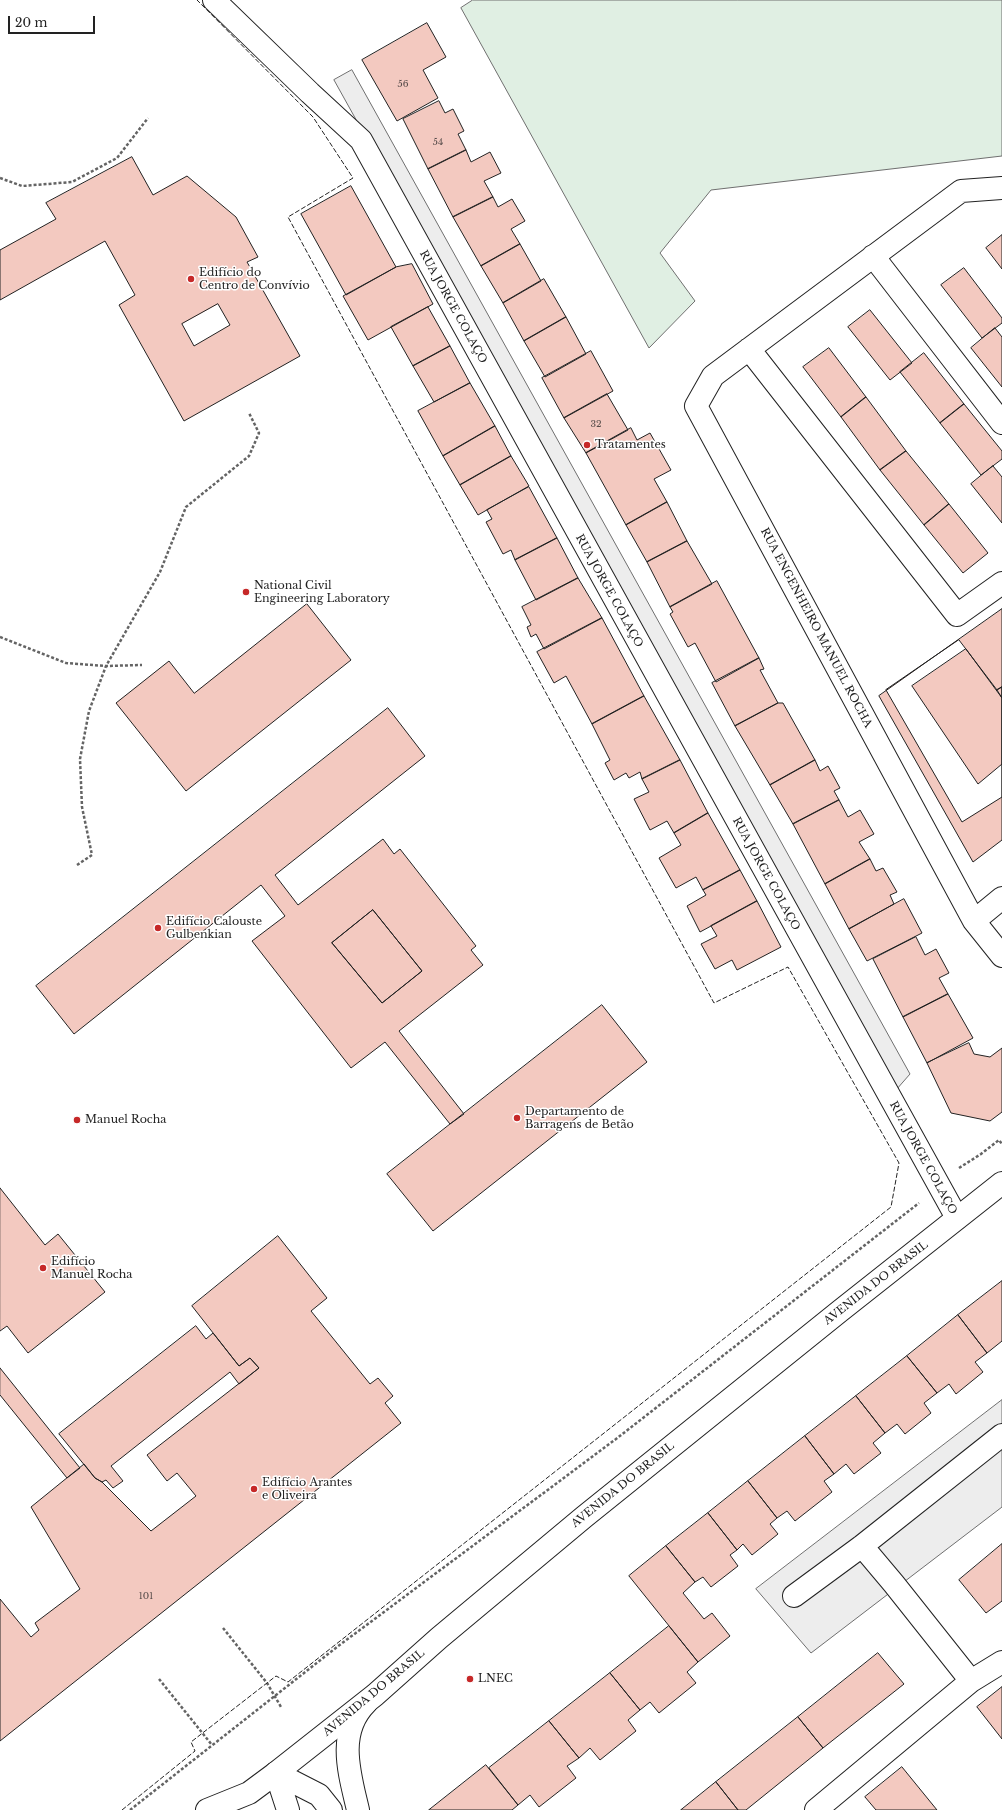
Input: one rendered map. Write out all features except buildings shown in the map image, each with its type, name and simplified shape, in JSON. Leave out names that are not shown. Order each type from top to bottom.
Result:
[{"type":"street","name":"RUA JORGE COLAÇO","points":[[214,0],[310,93],[362,140],[957,1218]]},
{"type":"street","name":"RUA ENGENHEIRO MANUEL ROCHA","points":[[1002,188],[961,191],[713,376],[696,406],[974,921],[1002,956]]},
{"type":"street","points":[[873,256],[1002,423]]},
{"type":"street","points":[[749,349],[957,615],[1002,583]]},
{"type":"street","points":[[974,921],[1002,898]]},
{"type":"street","name":"AVENIDA DO BRASIL","points":[[233,1810],[249,1793],[375,1695],[439,1638],[584,1517],[1002,1183]]},
{"type":"street","points":[[794,1596],[862,1546],[1001,1435],[1002,1436]]},
{"type":"street","points":[[862,1546],[972,1681]]},
{"type":"street","points":[[816,1810],[972,1681],[1002,1662]]},
{"type":"street","points":[[358,1810],[349,1770],[347,1752],[349,1732],[363,1706],[375,1695]]},
{"type":"street","points":[[276,1773],[288,1810]]},
{"type":"street","points":[[276,1773],[319,1795],[331,1810]]},
{"type":"street","name":"AVENIDA DO BRASIL","points":[[207,1810],[249,1793]]},
{"type":"path","points":[[0,178],[22,186],[72,182],[117,158],[148,118]]},
{"type":"path","points":[[77,865],[92,855],[82,807],[80,759],[89,711],[106,666],[160,572],[186,507],[249,456],[259,433],[249,413]]},
{"type":"path","points":[[0,637],[66,663],[106,666],[142,665]]},
{"type":"path","points":[[130,1810],[274,1695],[337,1647],[616,1440],[939,1187],[954,1170],[981,1154],[999,1140],[1002,1144]]},
{"type":"path","points":[[223,1628],[267,1683],[281,1707]]},
{"type":"path","points":[[159,1679],[212,1744]]},
{"type":"green space","points":[[473,0],[1002,0],[1002,156],[711,190],[660,253],[695,301],[649,348],[461,8]]},
{"type":"shaded area","points":[[352,70],[910,1074],[896,1090],[334,80]]},
{"type":"shaded area","points":[[1002,1400],[1002,1507],[811,1653],[756,1589]]},
{"type":"fence","points":[[122,1810],[195,1751],[191,1742],[276,1676],[288,1682],[891,1207],[899,1163],[788,967],[714,1003],[288,217],[353,178],[313,117],[197,0]]},
{"type":"place","name":"Edifício do Centro de Convívio","points":[[191,279]]},
{"type":"place","name":"Tratamentes","points":[[587,445]]},
{"type":"place","name":"National Civil Engineering Laboratory","points":[[246,592]]},
{"type":"place","name":"Edifício Calouste Gulbenkian","points":[[158,928]]},
{"type":"place","name":"Departamento de Barragens de Betão","points":[[517,1118]]},
{"type":"place","name":"Manuel Rocha","points":[[77,1120]]},
{"type":"place","name":"Edifício Manuel Rocha","points":[[43,1268]]},
{"type":"place","name":"Edifício Arantes e Oliveira","points":[[254,1489]]},
{"type":"place","name":"LNEC","points":[[470,1679]]}]
